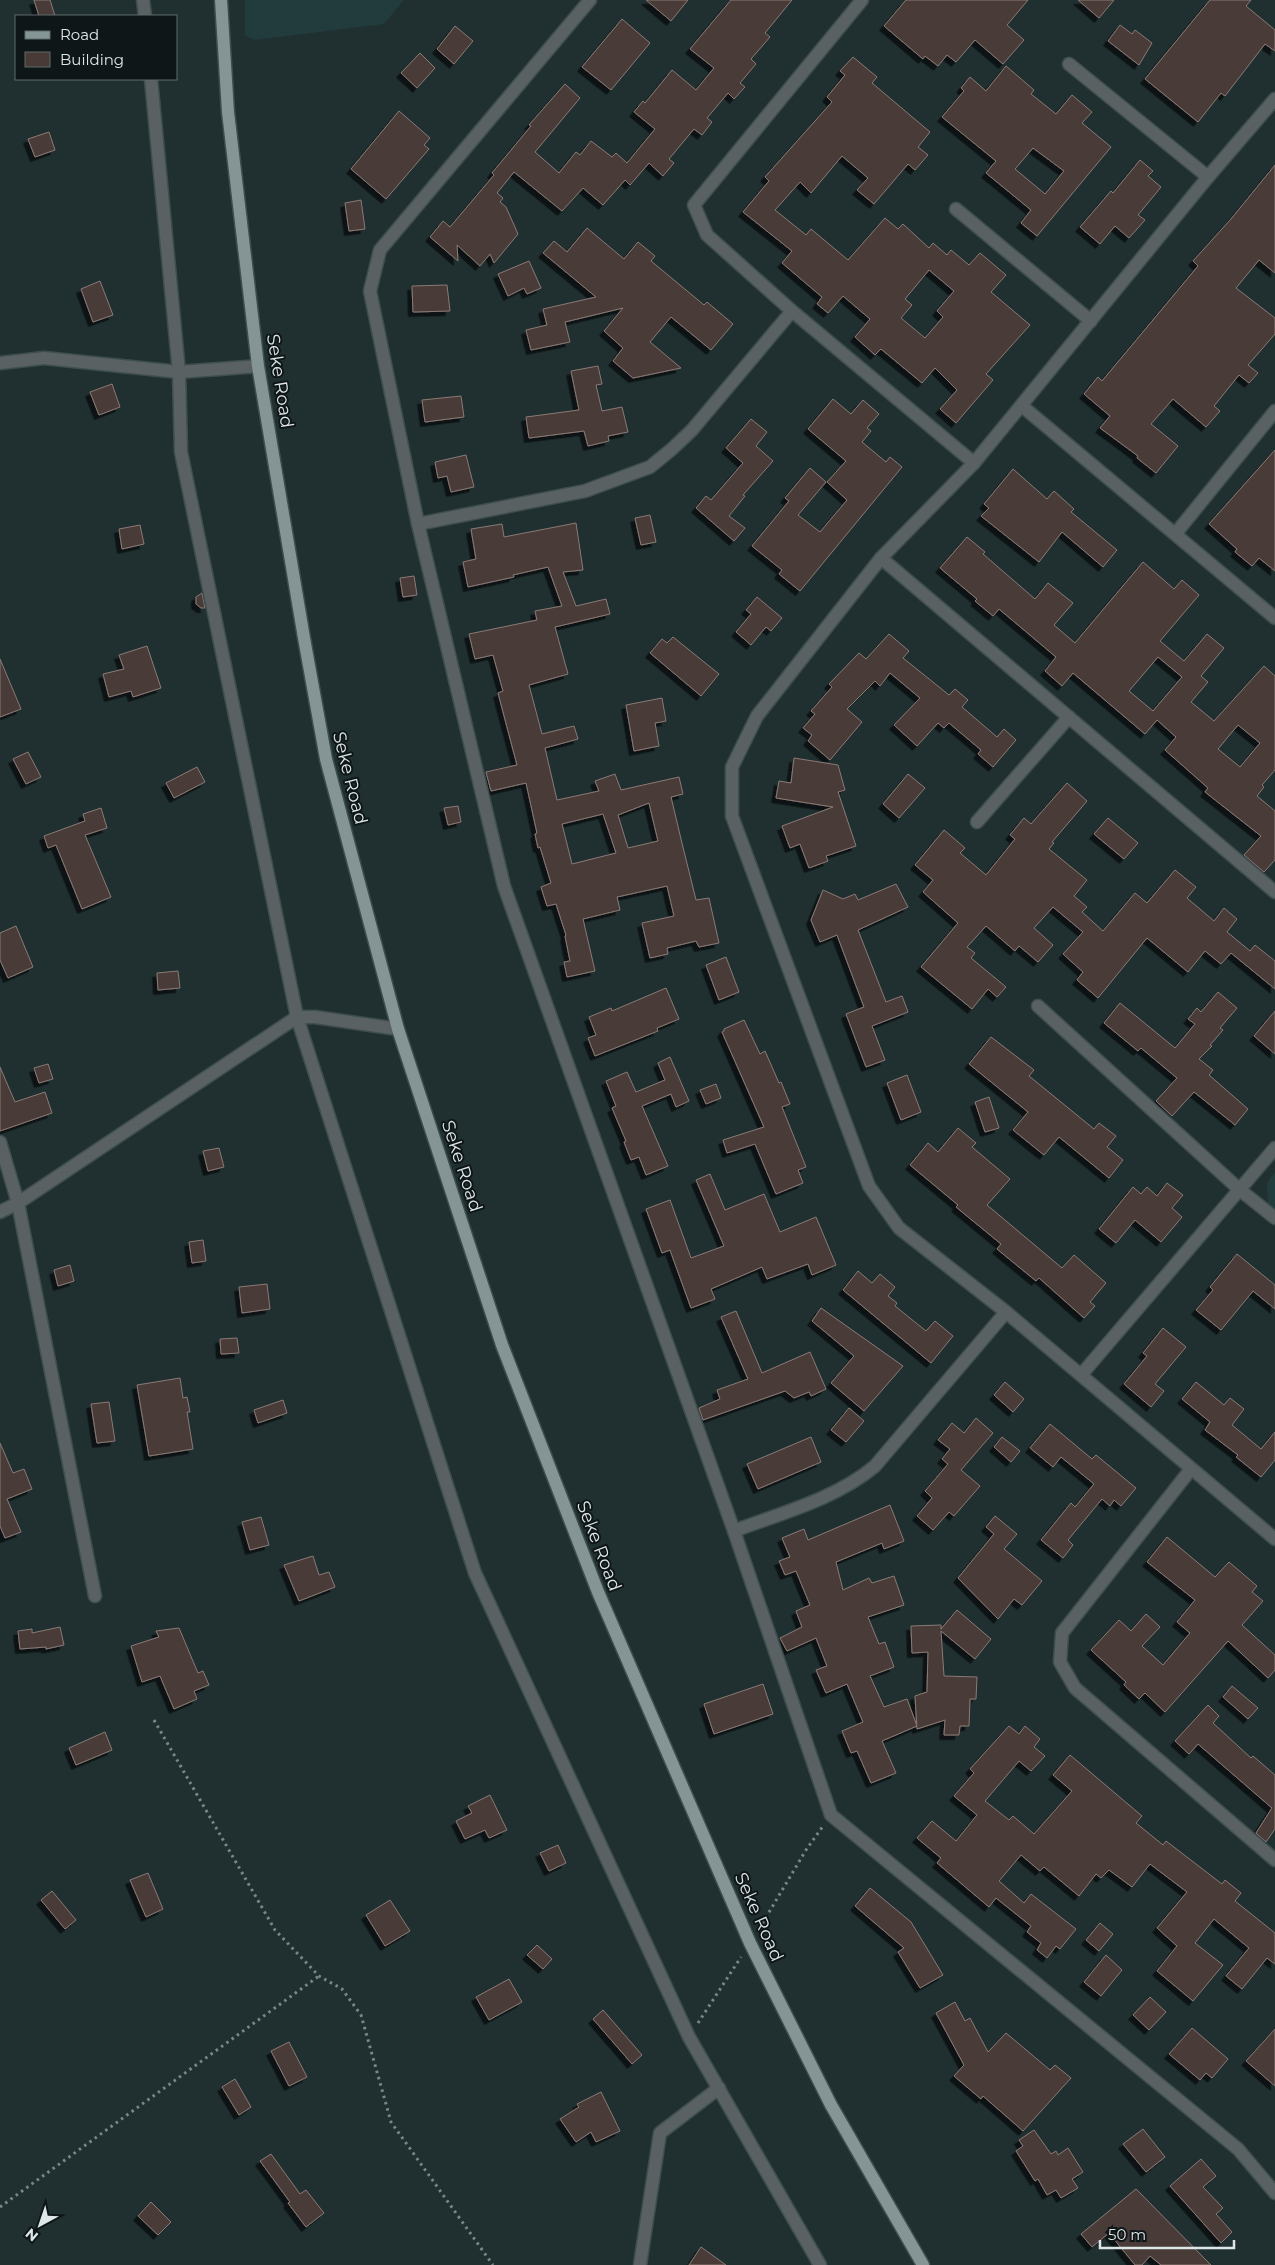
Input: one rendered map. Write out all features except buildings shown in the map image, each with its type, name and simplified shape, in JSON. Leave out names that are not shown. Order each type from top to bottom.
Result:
[{"type":"main road","name":"Seke Road","points":[[221,0],[228,112],[258,366],[326,759],[398,1029],[506,1354],[598,1592],[750,1943],[831,2105],[923,2265]]},
{"type":"street","points":[[143,0],[145,15]]},
{"type":"street","points":[[590,0],[380,250],[370,291],[418,524],[504,886],[734,1531],[831,1815],[1238,2149],[1275,2193]]},
{"type":"street","points":[[862,0],[694,205],[707,235],[792,311],[974,463]]},
{"type":"street","points":[[1069,64],[1208,177]]},
{"type":"street","points":[[151,80],[179,372],[181,452],[298,1017],[476,1572],[689,2037],[820,2265]]},
{"type":"street","points":[[1275,99],[1208,177],[974,463],[882,558],[757,716],[732,767],[732,816],[869,1186],[899,1228],[1006,1312],[1275,1538]]},
{"type":"street","points":[[956,209],[1091,321]]},
{"type":"street","points":[[418,524],[585,491],[650,467],[692,430],[792,311]]},
{"type":"street","points":[[0,363],[44,358],[179,372],[258,366]]},
{"type":"street","points":[[1022,406],[1176,533],[1275,618]]},
{"type":"street","points":[[1176,533],[1275,412]]},
{"type":"street","points":[[882,558],[1275,892]]},
{"type":"street","points":[[977,822],[1069,718]]},
{"type":"street","points":[[1038,1006],[1240,1190],[1275,1218]]},
{"type":"street","points":[[0,1212],[18,1203],[298,1017],[398,1029]]},
{"type":"street","points":[[0,1142],[18,1203],[95,1596]]},
{"type":"street","points":[[1081,1375],[1275,1148]]},
{"type":"street","points":[[734,1531],[841,1490],[860,1479],[875,1466],[1006,1312]]},
{"type":"street","points":[[1192,1469],[1062,1633],[1060,1662],[1075,1688],[1275,1860]]},
{"type":"street","points":[[640,2265],[660,2133],[719,2088]]},
{"type":"path","points":[[154,1720],[275,1930],[319,1976],[342,1989],[361,2015],[391,2122],[493,2265]]},
{"type":"path","points":[[689,2037],[750,1943],[806,1850],[831,1815]]},
{"type":"path","points":[[0,2207],[319,1976]]},
{"type":"shaded area","points":[[245,0],[404,0],[384,24],[255,40],[245,36]]},
{"type":"shaded area","points":[[1275,1172],[1275,1209],[1268,1204],[1267,1182]]}]
